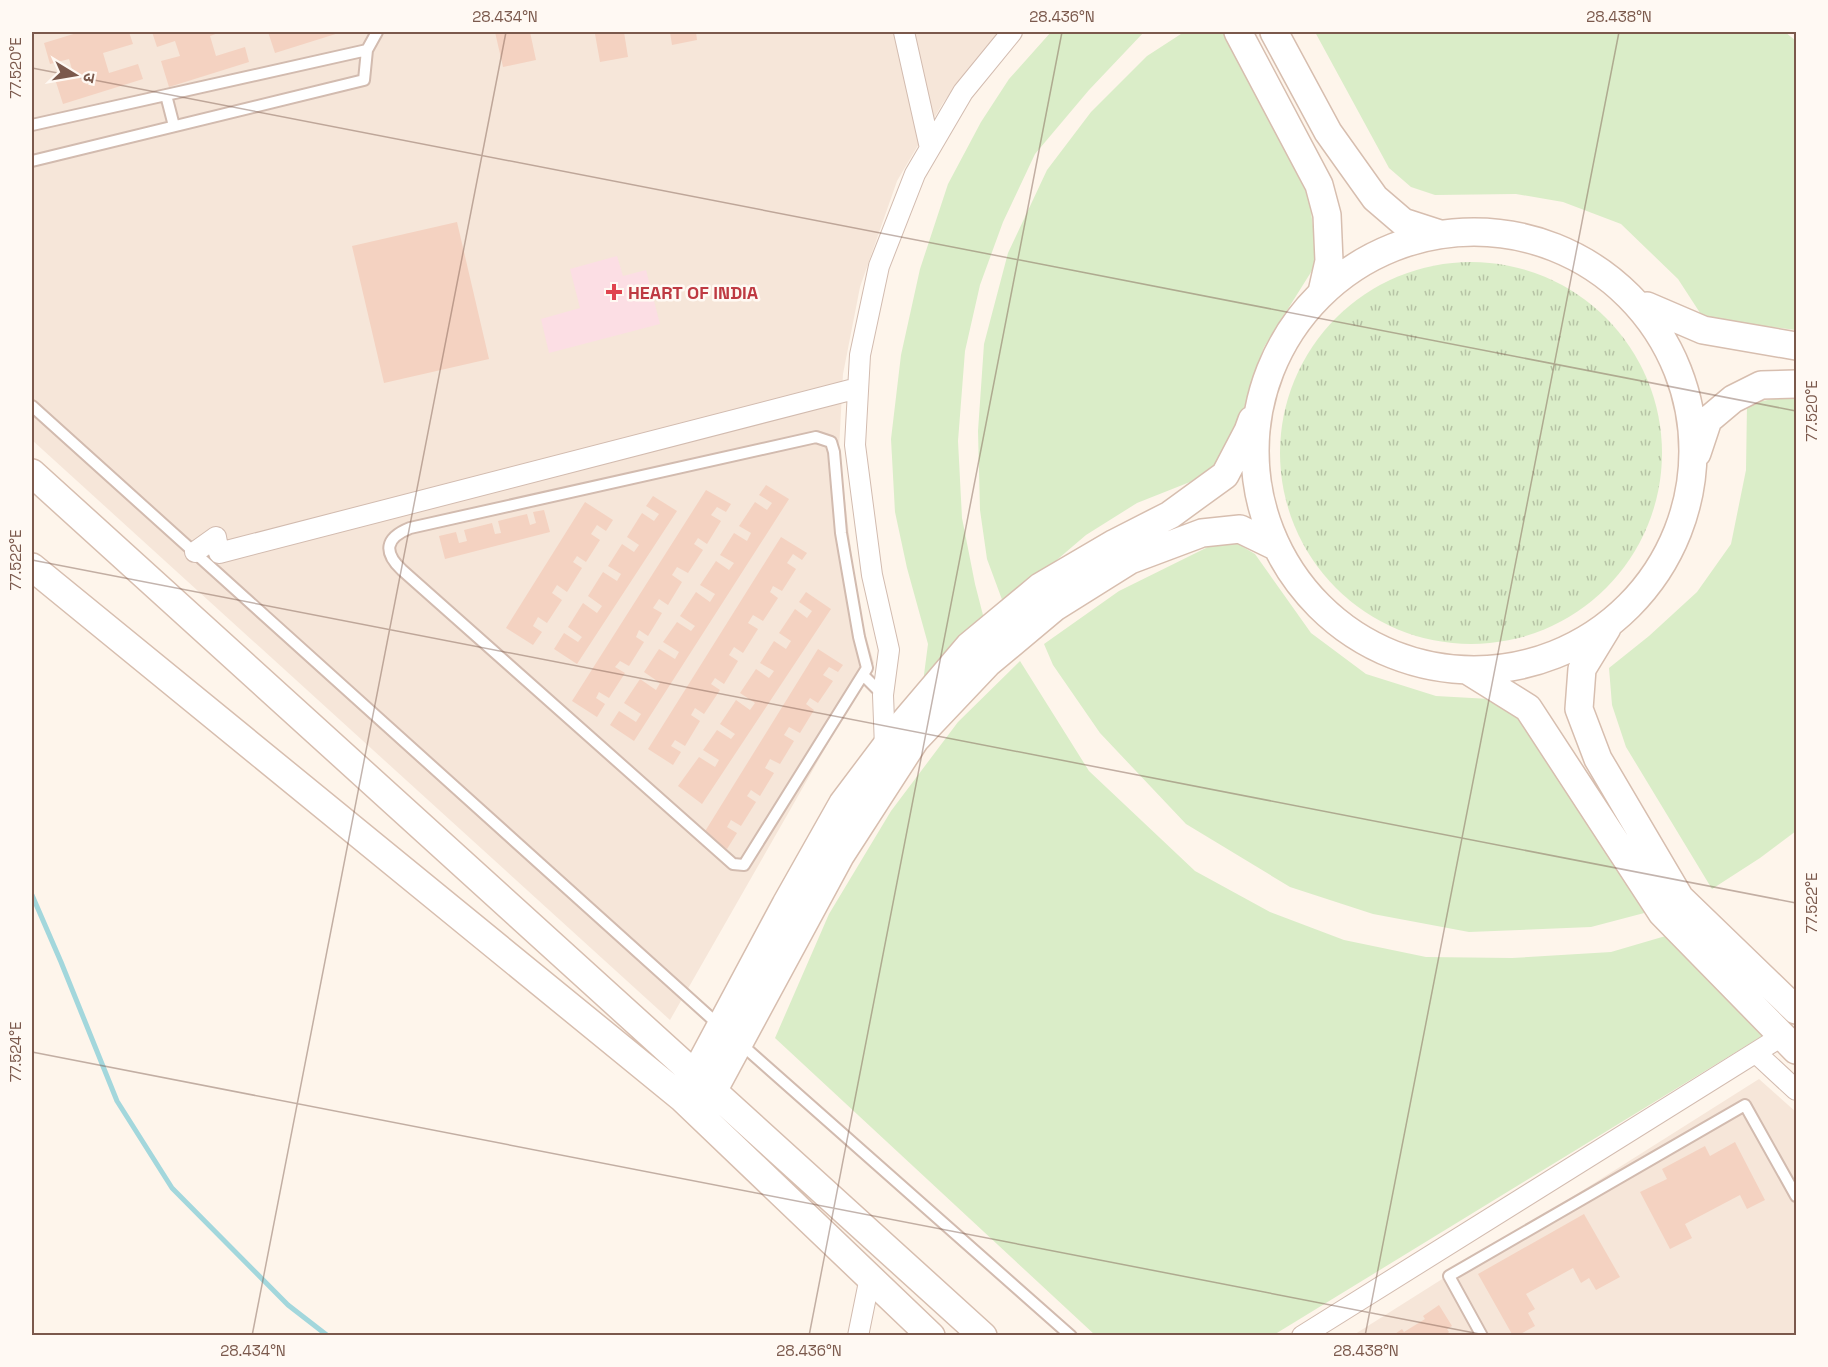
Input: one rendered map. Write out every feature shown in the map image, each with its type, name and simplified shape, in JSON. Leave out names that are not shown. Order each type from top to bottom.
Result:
[{"type":"street","points":[[904,32],[930,148]]},
{"type":"street","points":[[885,747],[883,695],[889,650],[872,575],[855,445],[860,355],[879,266],[915,174],[963,92],[1012,32]]},
{"type":"street","points":[[1238,32],[1319,185],[1327,215],[1329,261],[1322,292]]},
{"type":"street","points":[[1274,32],[1328,132],[1375,198],[1403,222],[1440,234]]},
{"type":"street","points":[[730,1035],[786,904],[843,803],[901,726],[969,646],[1040,587],[1115,543],[1170,515],[1225,475],[1248,431],[1261,396],[1294,324],[1322,292],[1338,278],[1386,249],[1440,234],[1512,234],[1576,256],[1647,306],[1703,330],[1797,346]]},
{"type":"street","points":[[1647,306],[1670,353],[1691,422],[1693,464]]},
{"type":"street","points":[[1791,1000],[1680,898],[1598,759],[1579,709],[1582,669],[1607,627],[1658,572],[1686,509],[1693,464],[1708,420],[1733,399],[1761,385],[1797,384]]},
{"type":"street","points":[[195,552],[216,537],[219,553],[858,388]]},
{"type":"street","points":[[1261,396],[1254,474],[1273,545],[1307,598],[1370,647],[1467,670],[1509,669],[1563,652],[1607,627]]},
{"type":"street","points":[[32,473],[984,1335]]},
{"type":"street","points":[[691,1107],[730,1035],[840,856],[915,740],[987,663],[1055,607],[1130,561],[1202,533],[1240,529],[1273,545]]},
{"type":"street","points":[[32,567],[691,1107],[931,1335]]},
{"type":"street","points":[[1302,1335],[1756,1053],[1789,1043],[1662,913],[1528,708],[1467,670]]},
{"type":"street","points":[[1756,1053],[1797,1090]]},
{"type":"street","points":[[858,1335],[870,1277]]},
{"type":"lane","points":[[32,160],[364,80],[367,50],[377,32]]},
{"type":"lane","points":[[32,125],[367,50]]},
{"type":"lane","points":[[166,95],[174,126]]},
{"type":"lane","points":[[32,406],[730,1035],[1071,1335]]},
{"type":"lane","points":[[816,437],[823,438],[831,442],[834,452],[841,533],[859,637],[866,660],[867,668],[862,675],[744,865],[733,864],[402,570],[392,560],[389,551],[391,541],[397,533],[410,528],[816,437]]},
{"type":"lane","points":[[862,675],[883,695]]},
{"type":"lane","points":[[1482,1335],[1449,1276],[1745,1105],[1797,1196]]},
{"type":"shaded area","points":[[32,32],[998,32],[943,103],[897,181],[860,287],[843,374],[839,449],[858,609],[874,663],[670,1020],[32,440]]},
{"type":"shaded area","name":"HEART OF INDIA","points":[[617,256],[623,276],[646,270],[660,324],[549,353],[541,319],[580,308],[570,269]]},
{"type":"shaded area","points":[[1759,1079],[1796,1112],[1796,1335],[1352,1336]]},
{"type":"green space","points":[[1051,32],[1144,32],[1089,90],[1035,154],[1003,222],[980,285],[965,351],[958,441],[962,518],[984,619],[922,690],[928,644],[907,568],[895,512],[891,439],[901,355],[920,269],[948,184],[981,122],[1009,79]]},
{"type":"green space","points":[[1184,32],[1226,32],[1309,198],[1318,261],[1264,347],[1228,456],[1190,482],[1137,503],[1086,535],[1004,605],[987,559],[980,510],[978,431],[984,344],[1008,253],[1047,170],[1091,112],[1147,56]]},
{"type":"green space","points":[[1315,32],[1785,32],[1796,41],[1796,330],[1704,319],[1678,279],[1621,224],[1563,202],[1516,194],[1435,195],[1411,187],[1389,168]]},
{"type":"green space","points":[[1471,262],[1508,266],[1544,276],[1577,294],[1606,318],[1630,347],[1648,380],[1658,416],[1662,453],[1658,490],[1648,526],[1630,559],[1606,588],[1577,612],[1544,630],[1508,640],[1471,644],[1434,640],[1398,630],[1365,612],[1336,588],[1312,559],[1294,526],[1284,490],[1280,453],[1284,416],[1294,380],[1312,347],[1336,318],[1365,294],[1398,276],[1434,266]]},
{"type":"green space","points":[[1796,398],[1796,831],[1712,889],[1626,747],[1612,705],[1609,668],[1649,636],[1697,592],[1731,544],[1746,470],[1747,404],[1773,399]]},
{"type":"green space","points":[[1238,544],[1255,554],[1311,633],[1366,674],[1436,696],[1490,699],[1519,714],[1648,912],[1591,927],[1469,932],[1373,914],[1290,887],[1186,824],[1100,733],[1053,665],[1044,644],[1119,591],[1212,545]]},
{"type":"green space","points":[[1020,661],[1089,771],[1195,871],[1270,912],[1344,940],[1426,957],[1512,958],[1611,952],[1669,935],[1767,1033],[1272,1336],[1095,1335],[775,1038],[829,914],[891,811],[958,722]]},
{"type":"building","points":[[80,32],[129,32],[133,44],[103,53],[109,73],[138,64],[143,79],[63,104],[55,79],[73,73],[69,59],[50,64],[44,43]]},
{"type":"building","points":[[152,32],[221,32],[210,36],[216,56],[245,47],[249,62],[169,87],[161,61],[180,56],[175,41],[157,47]]},
{"type":"building","points":[[268,32],[342,32],[275,53]]},
{"type":"building","points":[[495,32],[530,32],[536,60],[503,67]]},
{"type":"building","points":[[624,32],[628,57],[600,62],[595,34]]},
{"type":"building","points":[[670,32],[696,32],[697,40],[672,45]]},
{"type":"building","points":[[457,222],[489,359],[384,383],[352,246]]},
{"type":"building","points":[[766,485],[789,499],[634,741],[610,725],[619,711],[636,722],[641,714],[624,703],[640,679],[656,690],[660,683],[644,672],[659,649],[675,659],[679,652],[663,642],[677,622],[691,631],[695,626],[680,616],[696,592],[710,602],[715,594],[700,585],[716,561],[729,570],[734,563],[720,555],[734,533],[747,541],[751,533],[739,526],[755,502],[767,510],[772,503],[759,495]]},
{"type":"building","points":[[706,490],[731,504],[726,512],[717,507],[711,515],[721,521],[707,544],[698,538],[694,544],[703,550],[688,573],[677,567],[672,575],[682,582],[668,605],[659,599],[653,608],[662,613],[648,636],[639,630],[636,637],[644,642],[629,666],[620,661],[615,667],[625,673],[609,698],[599,692],[596,698],[605,704],[597,717],[572,701]]},
{"type":"building","points":[[653,496],[677,511],[577,664],[554,649],[564,633],[578,642],[582,637],[568,627],[583,603],[597,613],[602,606],[588,596],[603,572],[617,581],[621,574],[608,566],[622,544],[634,552],[639,545],[627,537],[642,513],[654,521],[659,514],[646,506]]},
{"type":"building","points":[[585,502],[613,520],[606,531],[597,525],[591,534],[600,540],[586,562],[577,556],[573,562],[582,568],[567,592],[557,585],[552,593],[562,600],[547,623],[538,617],[533,626],[542,632],[533,645],[506,628]]},
{"type":"building","points":[[544,510],[550,532],[445,559],[439,536],[456,532],[459,543],[467,541],[464,530],[492,523],[495,534],[501,533],[498,521],[527,514],[530,525],[536,523],[533,512]]},
{"type":"building","points":[[781,537],[807,553],[802,560],[793,554],[787,563],[796,569],[782,591],[773,586],[770,592],[778,598],[763,621],[753,615],[748,623],[758,629],[743,653],[734,647],[729,655],[738,661],[724,684],[715,678],[711,684],[720,690],[704,714],[695,708],[691,715],[700,721],[685,746],[675,740],[671,746],[681,752],[673,765],[648,749]]},
{"type":"building","points":[[806,592],[831,609],[702,804],[678,786],[699,757],[715,767],[719,760],[703,750],[717,730],[731,739],[735,734],[720,724],[736,700],[750,710],[755,703],[740,693],[756,669],[769,678],[774,671],[760,663],[774,641],[786,649],[791,641],[779,633],[795,609],[807,618],[812,611],[799,602]]},
{"type":"building","points":[[818,649],[843,665],[838,672],[829,667],[823,675],[833,681],[818,703],[810,698],[806,704],[814,710],[800,733],[789,727],[784,735],[794,741],[780,764],[770,759],[765,768],[774,773],[760,796],[751,790],[747,796],[756,802],[741,826],[731,820],[727,827],[737,833],[727,849],[704,833]]},
{"type":"building","points":[[1735,1142],[1765,1200],[1747,1209],[1740,1195],[1685,1224],[1692,1238],[1670,1249],[1640,1192],[1667,1179],[1662,1169],[1705,1146],[1710,1156]]},
{"type":"building","points":[[1584,1214],[1620,1277],[1596,1290],[1589,1278],[1581,1283],[1573,1268],[1526,1294],[1535,1309],[1528,1313],[1535,1326],[1513,1336],[1478,1274]]},
{"type":"building","points":[[1439,1305],[1452,1326],[1447,1329],[1449,1332],[1445,1336],[1392,1336],[1402,1329],[1404,1332],[1425,1319],[1423,1316]]},
{"type":"waterway","points":[[32,895],[117,1101],[172,1188],[288,1305],[328,1336]]},
{"type":"place","name":"HEART OF INDIA","points":[[614,292]]}]
